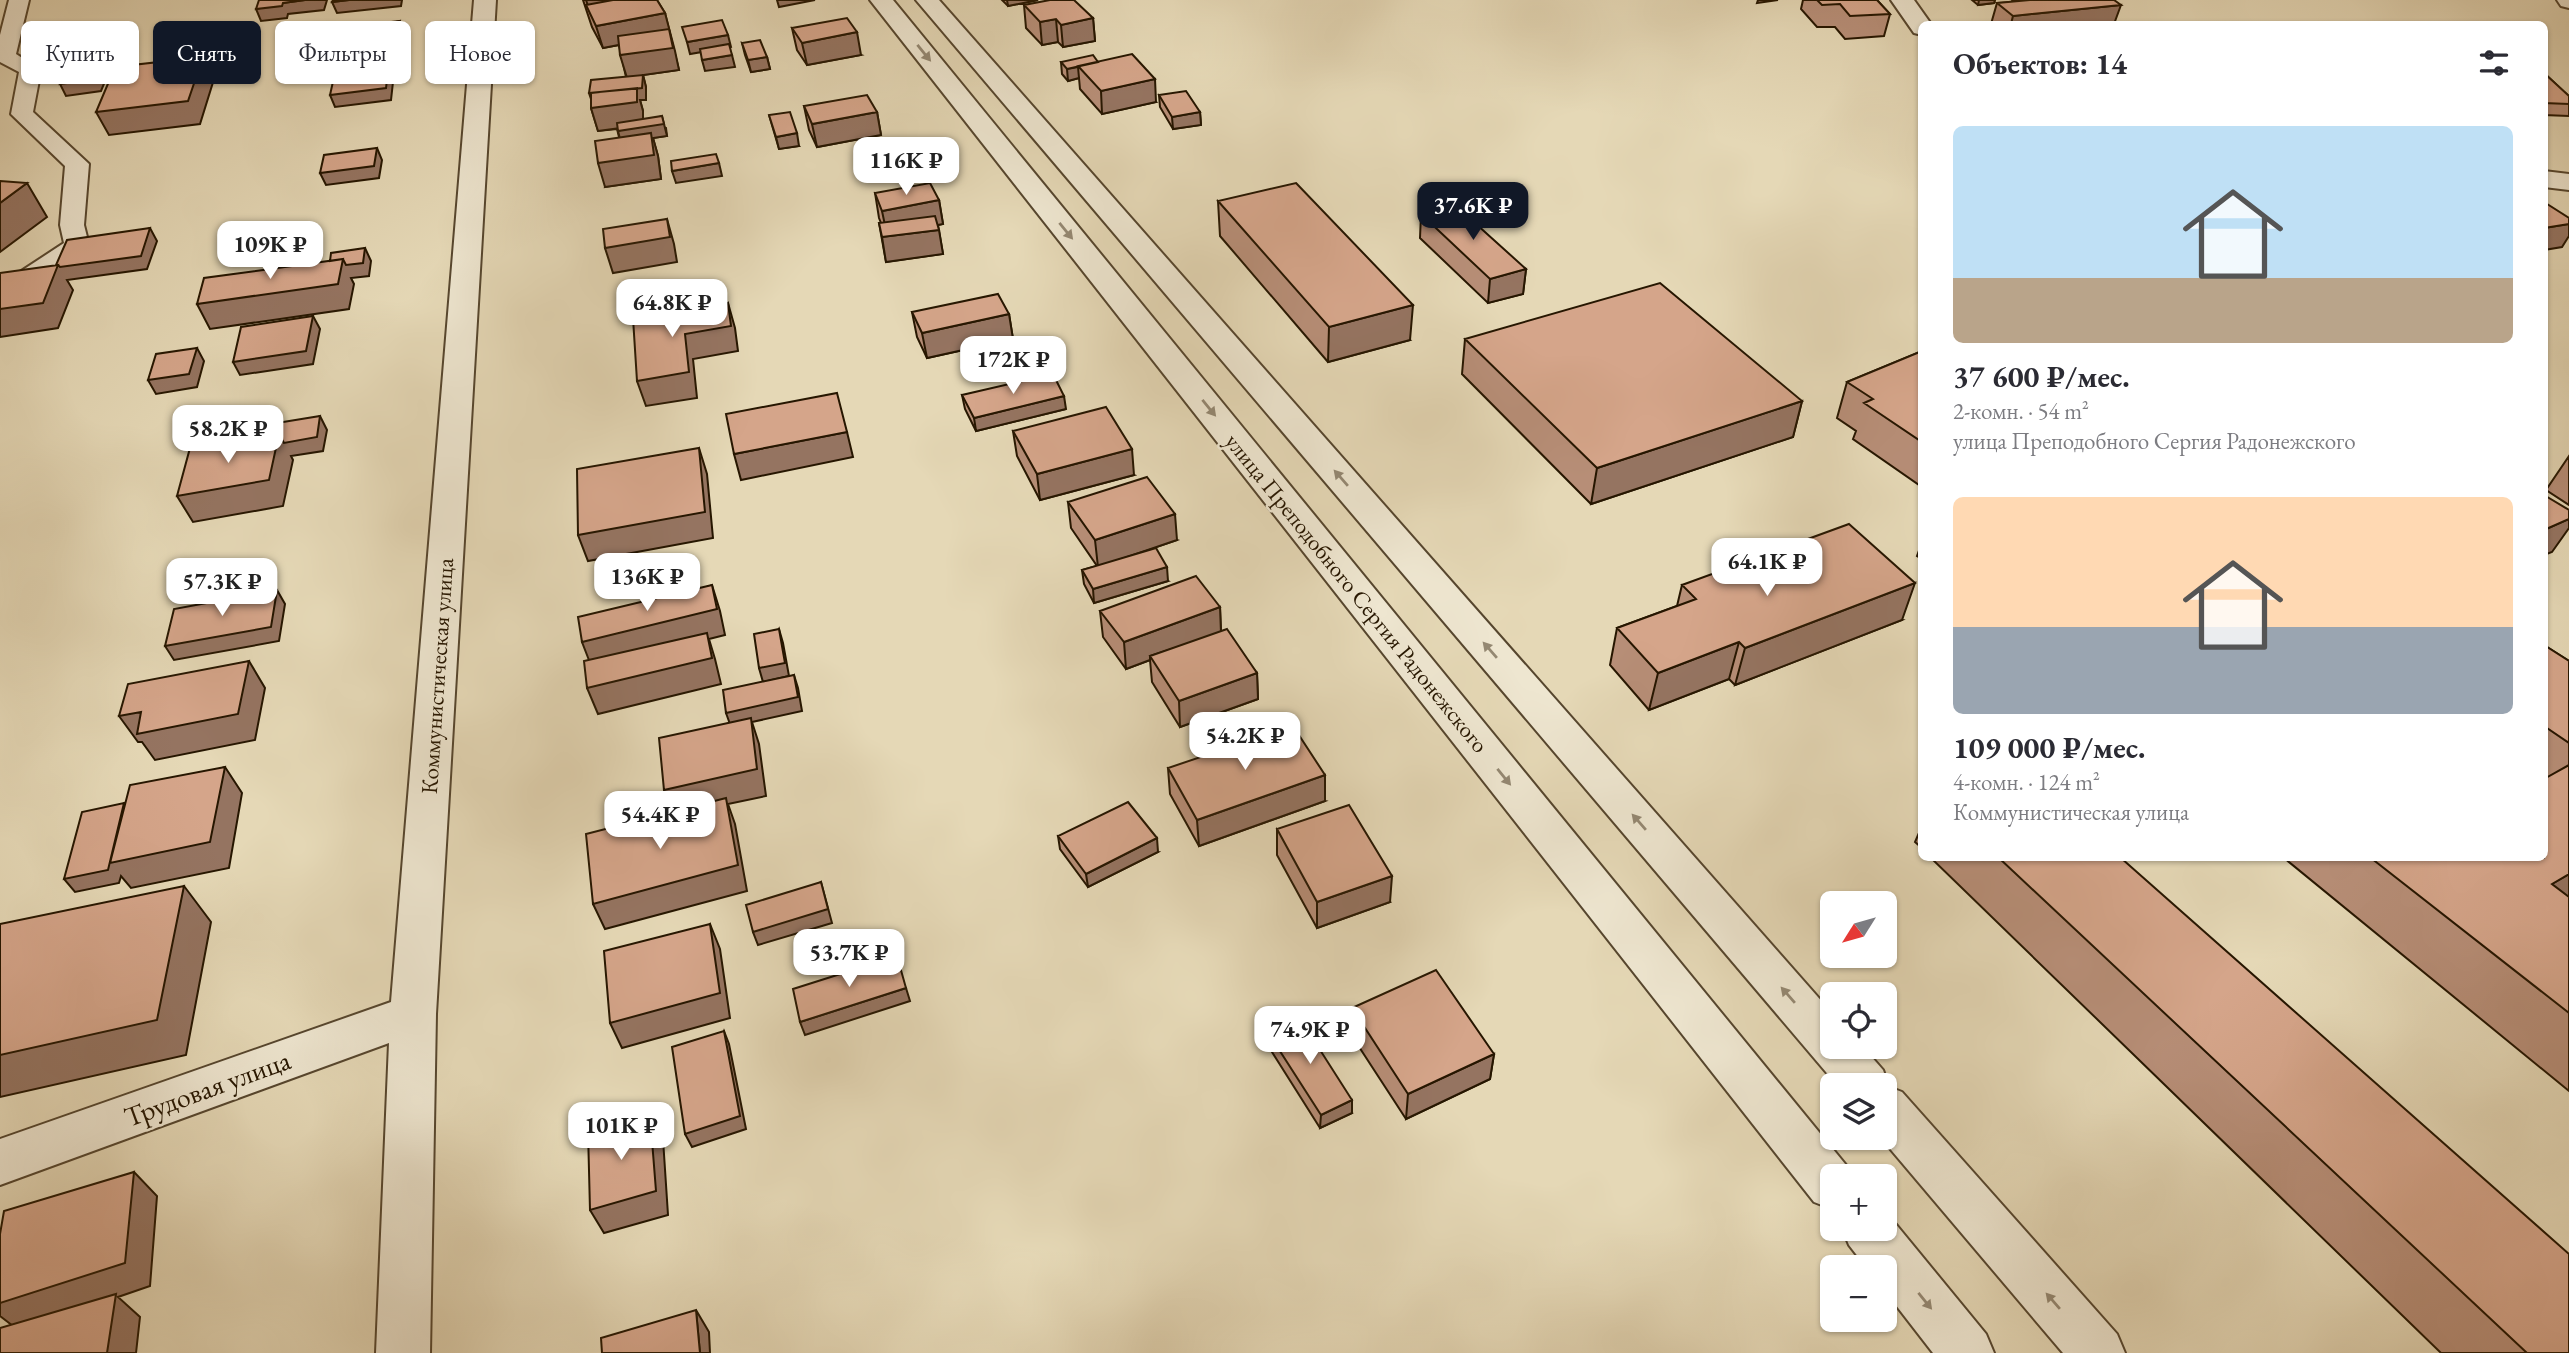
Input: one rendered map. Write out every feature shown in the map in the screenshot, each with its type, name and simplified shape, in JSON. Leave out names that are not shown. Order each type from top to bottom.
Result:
[{"type":"street","name":"Коммунистическая улица","points":[[403,1353],[413,1014],[485,0]]},
{"type":"street","name":"улица Преподобного Сергия Радонежского","points":[[881,0],[1820,1171]]},
{"type":"street","points":[[927,0],[1820,1032]]},
{"type":"street","points":[[1902,0],[1918,22]]},
{"type":"street","points":[[2548,179],[2569,182]]},
{"type":"street","name":"Трудовая улица","points":[[0,1162],[413,1014]]},
{"type":"street","points":[[1843,1059],[1856,1073]]},
{"type":"street","points":[[1897,1121],[2098,1353]]},
{"type":"street","points":[[1877,1241],[1967,1353]]},
{"type":"lane","points":[[0,293],[8,293],[77,245],[72,225],[77,164],[22,114],[30,70],[5,56],[19,0]]},
{"type":"building","points":[[259,0],[305,0],[256,9]]},
{"type":"building","points":[[613,0],[657,0],[665,13],[596,26],[586,5]]},
{"type":"building","points":[[1050,0],[1074,0],[1093,18],[1061,25],[1056,19],[1040,22],[1024,5]]},
{"type":"building","points":[[1817,0],[1877,0],[1890,14],[1850,16],[1840,4],[1822,5]]},
{"type":"building","points":[[2030,0],[2114,0],[2121,5],[2013,16],[1997,3]]},
{"type":"building","points":[[847,18],[857,32],[802,43],[792,28]]},
{"type":"building","points":[[722,20],[728,35],[687,42],[682,27]]},
{"type":"building","points":[[669,29],[673,48],[620,55],[618,36]]},
{"type":"building","points":[[760,40],[767,57],[748,60],[742,43]]},
{"type":"building","points":[[729,44],[732,55],[702,60],[700,49]]},
{"type":"building","points":[[1132,54],[1155,79],[1101,91],[1078,66]]},
{"type":"building","points":[[1093,55],[1098,62],[1067,69],[1061,62]]},
{"type":"building","points":[[153,63],[153,84],[194,84],[188,101],[96,112],[108,84],[139,84],[139,64]]},
{"type":"building","points":[[643,75],[642,88],[589,93],[591,80]]},
{"type":"building","points":[[2548,77],[2569,96],[2569,104],[2548,103]]},
{"type":"building","points":[[332,84],[386,84],[386,88],[330,95]]},
{"type":"building","points":[[637,88],[637,102],[591,108],[591,93]]},
{"type":"building","points":[[1186,91],[1200,112],[1172,117],[1159,95]]},
{"type":"building","points":[[867,95],[877,112],[812,124],[804,106]]},
{"type":"building","points":[[790,112],[797,133],[776,137],[769,115]]},
{"type":"building","points":[[662,116],[664,124],[618,131],[617,123]]},
{"type":"building","points":[[651,133],[654,155],[598,163],[595,141]]},
{"type":"building","points":[[377,148],[374,166],[320,173],[324,155]]},
{"type":"building","points":[[716,154],[719,163],[672,171],[671,161]]},
{"type":"building","points":[[0,181],[27,183],[0,203]]},
{"type":"building","points":[[930,183],[939,200],[882,211],[875,193]]},
{"type":"building","points":[[1296,183],[1413,305],[1329,327],[1218,201]]},
{"type":"building","points":[[1455,205],[1526,269],[1490,279],[1421,214]]},
{"type":"building","points":[[2548,205],[2569,218],[2569,224],[2548,227]]},
{"type":"building","points":[[935,216],[939,230],[882,237],[879,223]]},
{"type":"building","points":[[667,219],[670,237],[605,248],[603,229]]},
{"type":"building","points":[[150,228],[141,256],[60,267],[56,265],[67,240]]},
{"type":"building","points":[[365,248],[363,263],[346,265],[343,259],[330,261],[331,253]]},
{"type":"building","points":[[343,259],[338,284],[197,304],[204,278]]},
{"type":"building","points":[[58,265],[43,303],[0,309],[0,273]]},
{"type":"building","points":[[1660,283],[1802,401],[1597,468],[1465,339]]},
{"type":"building","points":[[998,294],[1009,314],[922,333],[912,312]]},
{"type":"building","points":[[728,303],[731,326],[685,334],[689,372],[637,381],[633,318]]},
{"type":"building","points":[[313,316],[306,351],[233,362],[241,327]]},
{"type":"building","points":[[197,348],[189,374],[148,380],[156,354]]},
{"type":"building","points":[[1918,353],[1918,439],[1864,403],[1873,399],[1847,382]]},
{"type":"building","points":[[1053,374],[1064,396],[974,418],[962,395]]},
{"type":"building","points":[[837,393],[847,432],[734,454],[726,414]]},
{"type":"building","points":[[1106,407],[1132,449],[1037,474],[1013,431]]},
{"type":"building","points":[[320,416],[317,437],[284,443],[279,434],[239,440],[241,429]]},
{"type":"building","points":[[279,434],[269,480],[177,496],[190,448]]},
{"type":"building","points":[[699,448],[705,512],[578,535],[577,469]]},
{"type":"building","points":[[1147,477],[1175,514],[1095,540],[1068,502]]},
{"type":"building","points":[[2548,497],[2569,510],[2569,519],[2548,528]]},
{"type":"building","points":[[1849,524],[1915,583],[1745,648],[1739,642],[1658,673],[1617,628],[1696,599],[1682,585]]},
{"type":"building","points":[[1156,548],[1167,567],[1093,589],[1082,570]]},
{"type":"building","points":[[1196,576],[1220,607],[1124,642],[1100,611]]},
{"type":"building","points":[[712,585],[717,609],[582,642],[578,617]]},
{"type":"building","points":[[277,590],[271,627],[165,646],[174,609]]},
{"type":"building","points":[[779,629],[785,663],[759,668],[754,634]]},
{"type":"building","points":[[1227,629],[1257,673],[1179,701],[1150,656]]},
{"type":"building","points":[[707,633],[712,658],[587,688],[584,661]]},
{"type":"building","points":[[2548,648],[2569,661],[2569,743],[2548,729]]},
{"type":"building","points":[[249,661],[238,714],[137,734],[141,712],[119,716],[128,684]]},
{"type":"building","points":[[794,675],[798,697],[726,713],[723,690]]},
{"type":"building","points":[[751,718],[757,769],[664,790],[659,738]]},
{"type":"building","points":[[1293,726],[1325,775],[1197,820],[1168,768]]},
{"type":"building","points":[[2569,765],[2569,874],[2552,884],[2569,897],[2569,1013],[2375,861],[2548,861],[2548,777]]},
{"type":"building","points":[[225,767],[210,842],[110,863],[130,785]]},
{"type":"building","points":[[726,798],[738,865],[593,904],[586,834]]},
{"type":"building","points":[[1128,802],[1157,838],[1086,874],[1058,836]]},
{"type":"building","points":[[124,803],[108,870],[64,879],[82,812]]},
{"type":"building","points":[[1349,805],[1392,876],[1317,902],[1277,829]]},
{"type":"building","points":[[2002,861],[2124,861],[2569,1254],[2569,1353],[2527,1353]]},
{"type":"building","points":[[821,882],[828,909],[753,932],[746,905]]},
{"type":"building","points":[[184,886],[157,1020],[0,1055],[0,924]]},
{"type":"building","points":[[710,924],[720,993],[610,1023],[604,951]]},
{"type":"building","points":[[897,956],[906,988],[800,1022],[793,989]]},
{"type":"building","points":[[1436,970],[1494,1054],[1408,1094],[1352,1008]]},
{"type":"building","points":[[1299,1017],[1352,1100],[1321,1115],[1267,1031]]},
{"type":"building","points":[[724,1031],[740,1116],[685,1134],[672,1047]]},
{"type":"building","points":[[650,1115],[656,1191],[590,1210],[588,1131]]},
{"type":"building","points":[[134,1172],[125,1263],[0,1303],[0,1234],[4,1211]]},
{"type":"building","points":[[116,1294],[107,1353],[0,1353],[0,1328]]},
{"type":"building","points":[[696,1310],[700,1353],[602,1353],[601,1338]]}]
